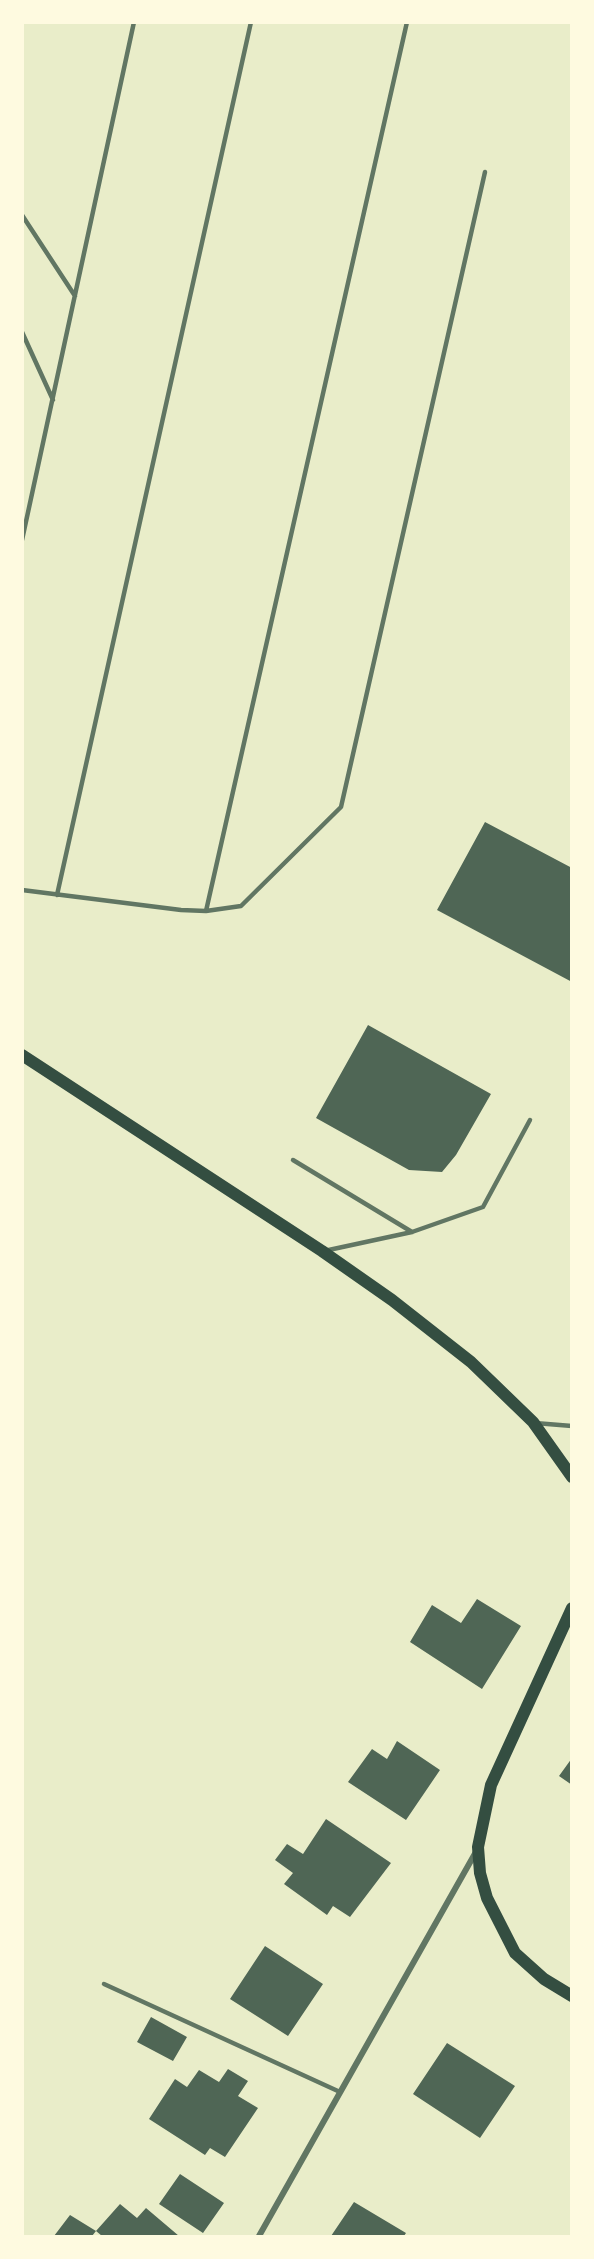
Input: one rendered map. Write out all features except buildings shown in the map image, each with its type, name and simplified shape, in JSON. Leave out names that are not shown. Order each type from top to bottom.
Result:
[{"type":"main road","points":[[22,1055],[322,1251],[392,1300],[471,1362],[533,1422],[572,1477]]},
{"type":"main road","points":[[572,1608],[491,1785],[478,1847],[480,1873],[487,1898],[516,1953],[544,1979],[572,1996]]},
{"type":"street","points":[[259,2236],[478,1847]]},
{"type":"lane","points":[[22,540],[135,22]]},
{"type":"lane","points":[[57,895],[251,22]]},
{"type":"lane","points":[[206,911],[407,22]]},
{"type":"lane","points":[[22,890],[181,910],[206,911],[241,906],[340,807],[485,172]]},
{"type":"lane","points":[[22,215],[75,296]]},
{"type":"lane","points":[[22,332],[53,400]]},
{"type":"lane","points":[[322,1251],[412,1232],[483,1207],[530,1120]]},
{"type":"lane","points":[[293,1160],[412,1232]]},
{"type":"lane","points":[[533,1422],[572,1426]]},
{"type":"lane","points":[[104,1984],[340,2092]]}]
